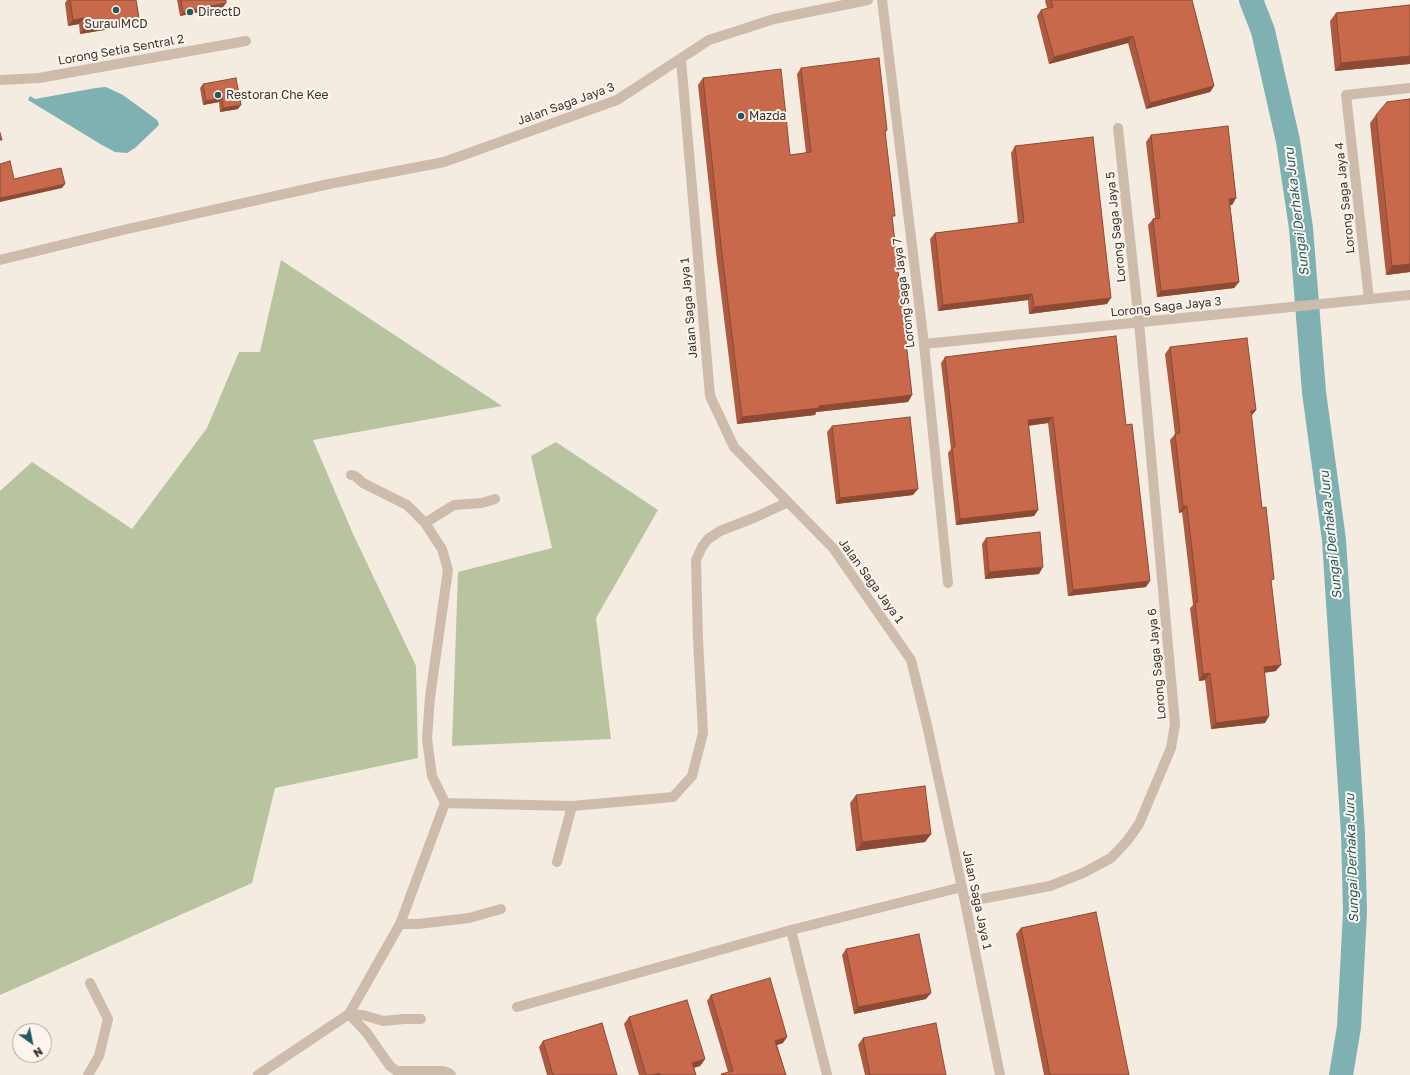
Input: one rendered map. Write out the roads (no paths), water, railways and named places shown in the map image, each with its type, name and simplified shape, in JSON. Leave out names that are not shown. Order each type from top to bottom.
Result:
[{"type":"street","name":"Jalan Saga Jaya 3","points":[[0,260],[123,230],[329,184],[444,162],[617,100],[681,60],[709,40],[774,18],[868,0]]},
{"type":"street","name":"Lorong Saga Jaya 7","points":[[882,0],[924,344],[948,582]]},
{"type":"street","name":"Lorong Setia Sentral 2","points":[[0,80],[39,78],[246,41]]},
{"type":"street","name":"Jalan Saga Jaya 1","points":[[681,60],[710,396],[734,447],[833,548],[911,660],[927,725],[962,887],[1000,1075]]},
{"type":"street","name":"Lorong Saga Jaya 4","points":[[1369,299],[1346,95],[1410,88]]},
{"type":"street","name":"Lorong Saga Jaya 5","points":[[1118,128],[1139,322]]},
{"type":"street","name":"Lorong Saga Jaya 3","points":[[924,344],[1410,295]]},
{"type":"street","name":"Lorong Saga Jaya 6","points":[[965,902],[1050,886],[1083,873],[1111,858],[1127,841],[1139,824],[1171,748],[1175,724],[1139,322]]},
{"type":"street","points":[[258,1075],[349,1014],[400,924],[445,804],[432,776],[427,739],[430,697],[448,570],[442,549],[425,524],[407,505],[363,483],[355,476],[351,475]]},
{"type":"street","points":[[425,524],[454,505],[482,503],[495,499]]},
{"type":"street","points":[[445,804],[572,806],[673,797],[692,776],[703,733],[696,560],[702,547],[708,539],[720,531],[756,517],[788,502]]},
{"type":"street","points":[[558,862],[572,806]]},
{"type":"street","points":[[517,1007],[791,930],[962,887]]},
{"type":"street","points":[[400,924],[418,924],[469,918],[502,909]]},
{"type":"street","points":[[791,930],[827,1075]]},
{"type":"street","points":[[88,1075],[99,1056],[108,1019],[90,983]]},
{"type":"street","points":[[349,1014],[363,1015],[383,1021],[421,1019]]},
{"type":"street","points":[[349,1014],[366,1032],[390,1066],[397,1071],[443,1071],[451,1075]]},
{"type":"water","points":[[106,87],[123,95],[157,120],[159,124],[135,148],[127,153],[115,152],[28,100],[30,96],[35,99]]},
{"type":"waterway","name":"Sungai Derhaka Juru","points":[[1251,0],[1263,31],[1288,141],[1301,228],[1314,392],[1334,540],[1353,834],[1355,912],[1349,1027],[1341,1075]]},
{"type":"place","name":"Surau MCD","points":[[116,10]]},
{"type":"place","name":"DirectD","points":[[190,12]]},
{"type":"place","name":"Restoran Che Kee","points":[[218,95]]},
{"type":"place","name":"Mazda","points":[[741,116]]}]
